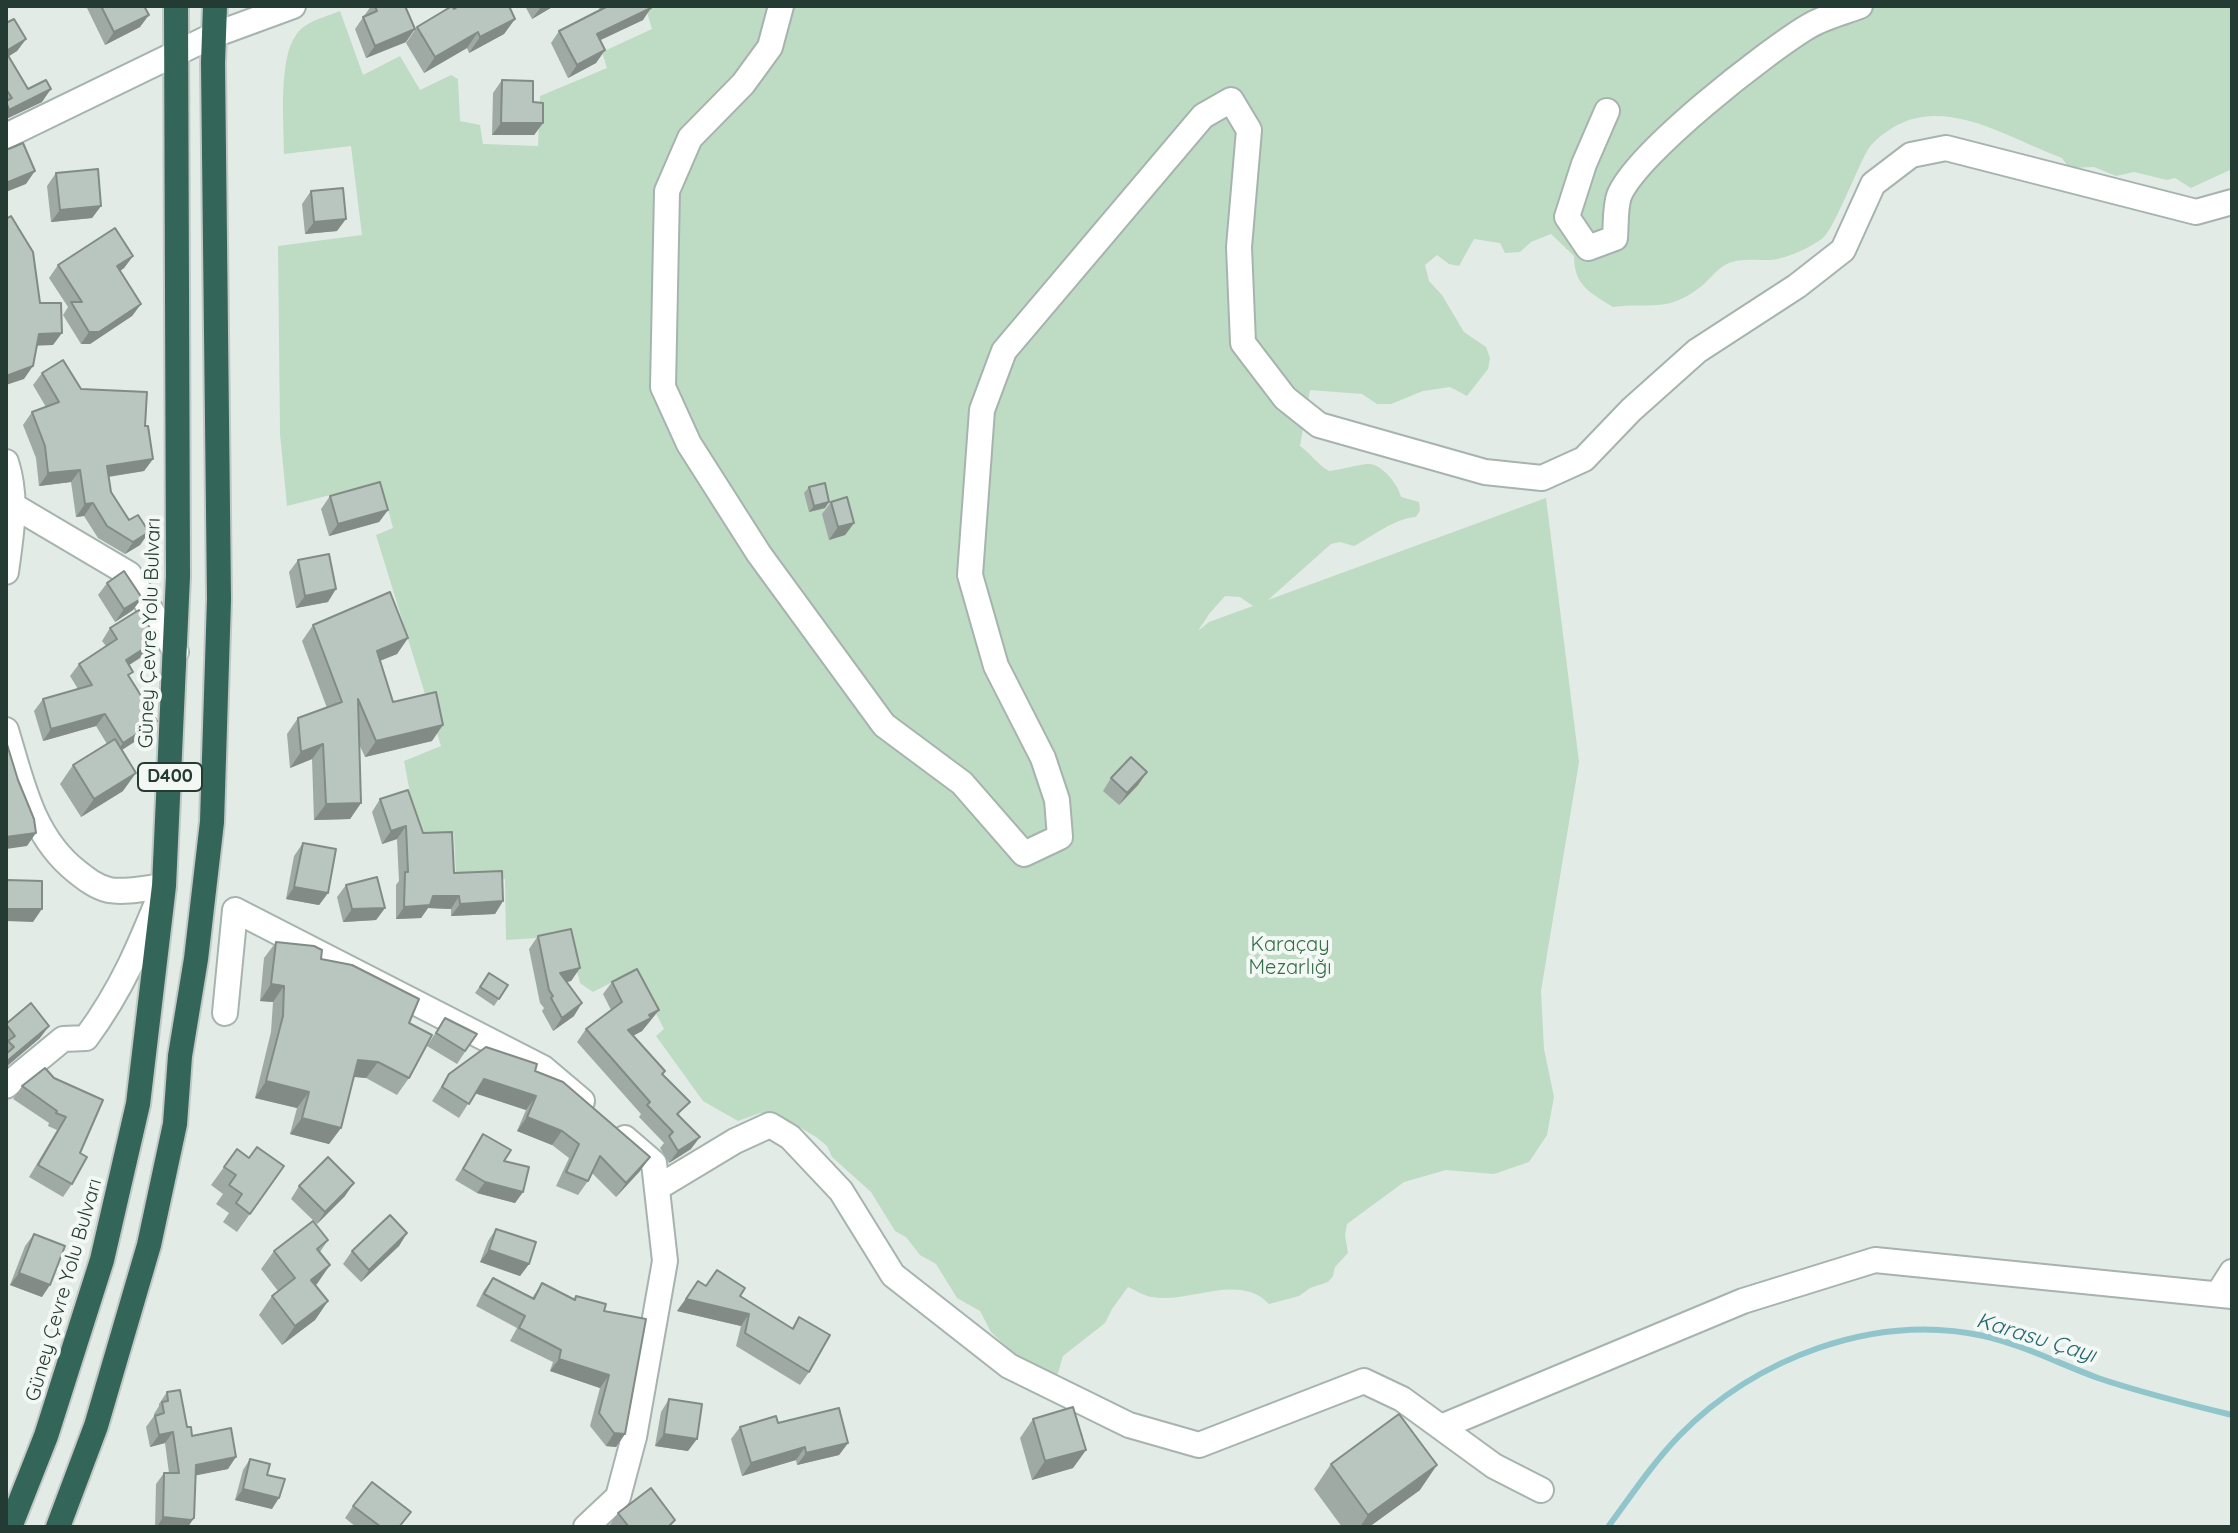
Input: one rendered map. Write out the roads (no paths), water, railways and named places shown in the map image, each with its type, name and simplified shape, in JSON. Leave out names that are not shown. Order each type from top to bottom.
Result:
[{"type":"highway","name":"Güney Çevre Yolu Bulvarı","points":[[10,1527],[46,1436],[102,1260],[138,1104],[164,886],[176,652],[176,6]]},
{"type":"highway","name":"D400","points":[[58,1527],[96,1426],[149,1245],[175,1124],[180,1056],[196,959],[212,822],[219,599],[215,6]]},
{"type":"street","points":[[6,136],[214,35],[293,6]]},
{"type":"street","points":[[781,6],[770,47],[743,84],[690,138],[667,191],[663,387],[689,444],[759,554],[884,725],[962,783],[1024,854],[1060,837],[1057,800],[1043,758],[996,666],[970,575],[982,410],[1004,351],[1203,116],[1231,100],[1249,130],[1239,247],[1243,343],[1285,398],[1319,425],[1485,472],[1542,478],[1584,459],[1631,410],[1697,351],[1797,286],[1843,250],[1873,184],[1911,155],[1946,148],[2196,212],[2232,202]]},
{"type":"street","points":[[1607,111],[1584,164],[1567,217],[1588,248],[1615,238],[1619,197],[1638,167],[1698,111],[1811,25],[1860,6]]},
{"type":"street","points":[[6,462],[14,490],[6,572]]},
{"type":"street","points":[[14,506],[129,574],[176,652]]},
{"type":"street","points":[[6,730],[41,834],[65,862],[93,884],[110,891],[164,886],[130,968],[111,1004],[86,1038],[63,1039],[6,1086]]},
{"type":"street","points":[[225,1013],[235,910],[543,1068],[654,1163],[665,1261],[634,1437],[618,1497],[586,1527]]},
{"type":"street","points":[[657,1188],[735,1141],[770,1125],[790,1137],[841,1191],[893,1275],[1009,1366],[1129,1425],[1199,1445],[1364,1381],[1402,1399],[1494,1466],[1541,1490]]},
{"type":"street","points":[[1441,1427],[1743,1301],[1875,1260],[2225,1295],[2232,1272]]},
{"type":"waterway","name":"Karasu Çayı","points":[[1608,1527],[1669,1447],[1709,1408],[1743,1384],[1780,1364],[1819,1348],[1860,1337],[1901,1331],[1943,1330],[1984,1336],[2115,1383],[2232,1415]]},
{"type":"park label","name":"Karaçay Mezarlığı","points":[[1290,956]]}]
